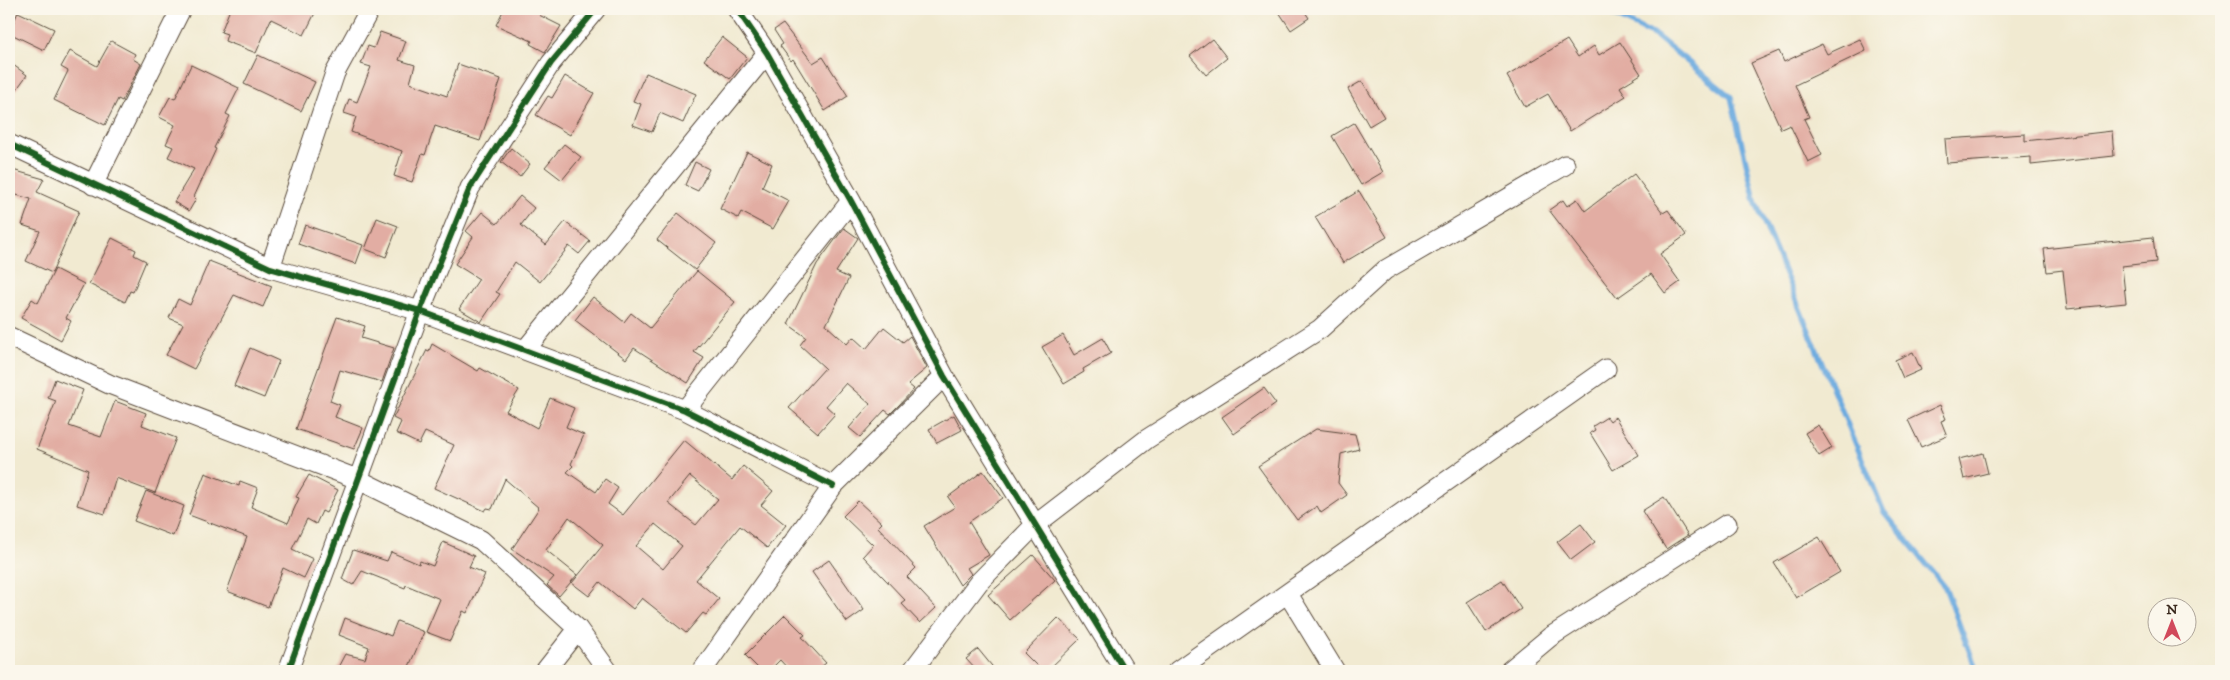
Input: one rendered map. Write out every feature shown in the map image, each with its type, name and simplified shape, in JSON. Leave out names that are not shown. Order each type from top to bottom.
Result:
[{"type":"street","points":[[93,185],[181,9]]},
{"type":"street","points":[[270,268],[335,74],[370,9]]},
{"type":"street","points":[[288,671],[420,311],[470,188],[551,63],[596,9]]},
{"type":"street","points":[[737,9],[767,52],[851,200],[944,376],[1035,524],[1120,669]]},
{"type":"street","points":[[526,349],[767,52]]},
{"type":"street","points":[[9,144],[270,268],[420,311],[685,410],[833,486]]},
{"type":"street","points":[[912,671],[979,582],[1035,524],[1147,439],[1320,330],[1385,270],[1566,164]]},
{"type":"street","points":[[685,410],[851,200]]},
{"type":"street","points":[[10,337],[109,384],[358,479],[481,540],[578,629],[608,671]]},
{"type":"street","points":[[1177,671],[1606,369]]},
{"type":"street","points":[[702,671],[833,486],[944,376]]},
{"type":"street","points":[[1508,671],[1550,637],[1727,524]]},
{"type":"street","points":[[1288,594],[1335,671]]},
{"type":"street","points":[[546,671],[578,629]]},
{"type":"building","points":[[230,9],[317,9],[304,35],[271,19],[256,53],[225,41],[227,34],[221,32]]},
{"type":"building","points":[[504,9],[542,9],[539,15],[561,26],[545,52],[530,44],[532,41],[496,25]]},
{"type":"building","points":[[1277,9],[1303,9],[1309,18],[1291,30]]},
{"type":"building","points":[[18,12],[54,29],[44,50],[9,33]]},
{"type":"building","points":[[783,24],[813,63],[823,57],[848,96],[825,111],[793,59],[791,61],[780,46],[783,44],[774,30]]},
{"type":"building","points":[[380,32],[406,41],[399,60],[415,65],[410,83],[447,96],[458,64],[501,79],[480,141],[435,126],[425,155],[422,154],[412,182],[394,176],[402,151],[351,132],[356,117],[344,113],[349,99],[357,102],[371,67],[361,64],[368,46],[374,48]]},
{"type":"building","points":[[722,37],[747,57],[730,79],[704,60]]},
{"type":"building","points":[[1212,39],[1227,58],[1206,75],[1190,56]]},
{"type":"building","points":[[1860,39],[1866,51],[1795,85],[1809,117],[1804,119],[1822,155],[1808,162],[1790,125],[1781,129],[1751,63],[1779,51],[1784,62],[1822,44],[1827,54]]},
{"type":"building","points":[[1567,40],[1578,57],[1594,46],[1599,55],[1620,42],[1641,74],[1620,87],[1626,96],[1570,131],[1548,94],[1525,107],[1507,76]]},
{"type":"building","points":[[111,41],[135,54],[133,59],[141,64],[122,101],[118,99],[105,125],[54,100],[68,71],[61,67],[70,51],[97,66]]},
{"type":"building","points":[[258,55],[315,82],[301,111],[244,84]]},
{"type":"building","points":[[9,62],[27,75],[9,100]]},
{"type":"building","points":[[191,65],[239,88],[226,114],[230,116],[214,148],[216,149],[194,197],[196,199],[189,211],[174,202],[194,169],[168,157],[173,147],[166,144],[175,125],[159,117],[170,97],[175,99]]},
{"type":"building","points":[[646,73],[696,94],[683,123],[660,113],[652,132],[633,125],[641,104],[633,101]]},
{"type":"building","points":[[565,76],[594,93],[570,135],[536,115],[548,96],[552,98]]},
{"type":"building","points":[[1362,81],[1384,117],[1369,126],[1348,89]]},
{"type":"building","points":[[1354,123],[1383,172],[1361,185],[1332,136]]},
{"type":"building","points":[[2112,131],[2114,156],[2031,165],[2031,157],[1947,163],[1945,139],[2025,134],[2025,141]]},
{"type":"building","points":[[564,144],[581,157],[562,180],[545,167]]},
{"type":"building","points":[[511,148],[530,164],[520,177],[501,162]]},
{"type":"building","points":[[747,152],[772,164],[762,187],[789,201],[773,229],[741,212],[738,218],[720,209]]},
{"type":"building","points":[[695,162],[709,169],[698,191],[685,185]]},
{"type":"building","points":[[9,169],[44,179],[37,192],[79,211],[52,273],[26,261],[40,231],[22,225],[31,199],[9,193]]},
{"type":"building","points":[[1634,174],[1663,213],[1668,210],[1686,235],[1660,254],[1680,282],[1665,293],[1651,274],[1617,298],[1549,210],[1563,200],[1567,206],[1577,199],[1585,211]]},
{"type":"building","points":[[1359,191],[1387,237],[1343,263],[1315,217]]},
{"type":"building","points":[[520,196],[534,208],[521,225],[546,245],[565,222],[590,241],[579,254],[569,246],[540,282],[515,262],[496,292],[500,294],[481,322],[459,309],[479,279],[455,264],[473,237],[466,231],[482,212],[497,224]]},
{"type":"building","points":[[678,213],[716,243],[695,270],[657,240]]},
{"type":"building","points":[[377,218],[398,226],[386,257],[365,249]]},
{"type":"building","points":[[305,225],[363,245],[356,264],[298,244]]},
{"type":"building","points":[[844,228],[858,238],[836,272],[849,278],[826,325],[847,344],[853,337],[866,349],[884,327],[903,342],[910,336],[927,368],[908,384],[914,389],[899,405],[890,414],[885,410],[860,437],[849,428],[870,404],[846,383],[826,406],[835,414],[818,433],[789,408],[825,368],[800,345],[806,337],[788,324],[817,264]]},
{"type":"building","points":[[2153,237],[2156,262],[2122,266],[2126,303],[2067,309],[2063,270],[2047,272],[2044,249]]},
{"type":"building","points":[[112,238],[136,250],[134,255],[146,261],[133,292],[130,291],[125,302],[89,284]]},
{"type":"building","points":[[209,261],[272,286],[263,307],[234,295],[194,369],[166,355],[183,324],[169,318],[178,299],[190,305]]},
{"type":"building","points":[[55,269],[84,284],[66,318],[71,321],[61,340],[21,318],[32,299],[38,303]]},
{"type":"building","points":[[697,271],[735,302],[694,352],[704,358],[688,383],[634,348],[626,359],[575,320],[593,297],[624,322],[631,313],[650,328]]},
{"type":"building","points":[[337,317],[365,326],[361,338],[394,348],[382,382],[340,370],[330,401],[340,405],[335,417],[363,428],[354,449],[296,429]]},
{"type":"building","points":[[1063,335],[1074,355],[1103,338],[1111,353],[1083,369],[1084,372],[1064,384],[1042,347]]},
{"type":"building","points":[[432,344],[478,371],[480,368],[519,390],[506,411],[537,428],[550,398],[574,408],[566,427],[584,435],[571,464],[573,466],[567,472],[596,492],[605,479],[618,488],[608,504],[623,515],[684,440],[732,480],[743,466],[773,491],[761,505],[786,525],[767,548],[740,526],[696,580],[719,599],[706,615],[703,613],[686,633],[642,598],[633,609],[600,582],[589,596],[572,583],[603,545],[569,517],[546,550],[577,575],[559,596],[547,585],[554,577],[512,549],[539,508],[505,479],[492,509],[487,508],[485,511],[434,488],[454,445],[425,432],[419,444],[396,433],[401,422],[393,418],[427,350],[429,351]],"holes":[[[690,476],[718,499],[696,525],[668,503]],[[655,524],[682,546],[663,569],[636,546]]]},
{"type":"building","points":[[250,348],[279,361],[264,398],[234,386]]},
{"type":"building","points":[[1913,352],[1921,370],[1903,378],[1895,360]]},
{"type":"building","points":[[55,379],[83,390],[69,426],[101,437],[115,401],[146,413],[142,425],[176,438],[155,493],[116,478],[105,514],[77,505],[88,470],[37,449],[56,401],[48,398]]},
{"type":"building","points":[[1264,388],[1276,404],[1234,434],[1222,417]]},
{"type":"building","points":[[1940,405],[1946,419],[1941,421],[1947,436],[1921,447],[1908,420]]},
{"type":"building","points":[[954,415],[962,430],[937,443],[929,429]]},
{"type":"building","points":[[1607,417],[1610,421],[1615,417],[1639,455],[1613,470],[1590,433],[1595,430],[1593,426]]},
{"type":"building","points":[[1818,425],[1832,448],[1819,456],[1805,433]]},
{"type":"building","points":[[1316,429],[1355,434],[1359,449],[1341,454],[1338,483],[1347,495],[1321,513],[1317,506],[1297,520],[1258,466]]},
{"type":"building","points":[[1983,453],[1988,473],[1964,479],[1959,459]]},
{"type":"building","points":[[983,471],[1003,498],[969,522],[989,555],[967,568],[971,574],[960,585],[924,526],[955,507],[948,497]]},
{"type":"building","points":[[205,473],[239,486],[240,481],[258,488],[251,507],[288,523],[299,498],[296,497],[309,475],[338,490],[326,513],[322,511],[316,524],[307,519],[292,549],[313,559],[304,578],[283,568],[268,607],[227,591],[247,537],[189,515]]},
{"type":"building","points":[[146,491],[184,506],[173,536],[134,521]]},
{"type":"building","points":[[1664,497],[1688,535],[1666,549],[1642,511]]},
{"type":"building","points":[[858,501],[882,523],[878,527],[916,568],[907,577],[936,608],[920,623],[901,603],[905,600],[863,556],[873,545],[843,516]]},
{"type":"building","points":[[1581,524],[1595,542],[1571,560],[1557,542]]},
{"type":"building","points":[[1819,537],[1840,572],[1796,598],[1774,563]]},
{"type":"building","points":[[443,542],[474,556],[469,567],[485,574],[467,613],[463,611],[450,641],[426,632],[440,599],[406,585],[405,588],[362,571],[353,585],[342,579],[353,550],[387,561],[391,552],[419,564],[420,561],[433,566]]},
{"type":"building","points":[[1033,555],[1055,580],[1010,620],[988,595]]},
{"type":"building","points":[[829,560],[864,610],[847,622],[812,572]]},
{"type":"building","points":[[1502,580],[1521,609],[1486,632],[1467,602]]},
{"type":"building","points":[[785,615],[805,635],[802,637],[826,663],[816,671],[790,671],[780,660],[769,671],[761,671],[745,655]]},
{"type":"building","points":[[345,618],[391,636],[397,621],[424,632],[407,671],[336,671],[345,654],[365,659],[369,647],[339,635]]},
{"type":"building","points":[[1058,618],[1080,639],[1047,671],[1042,671],[1024,653]]},
{"type":"building","points":[[978,649],[996,671],[977,671],[966,659]]},
{"type":"waterway","points":[[1602,9],[1656,36],[1731,97],[1755,201],[1884,512],[1945,587],[1977,671]]},
{"type":"cycle path","points":[[288,671],[420,311],[470,188],[551,63],[596,9]]},
{"type":"cycle path","points":[[737,9],[767,53],[851,201],[944,376],[1125,671]]},
{"type":"cycle path","points":[[9,144],[270,268],[420,311],[685,410],[833,486]]}]
